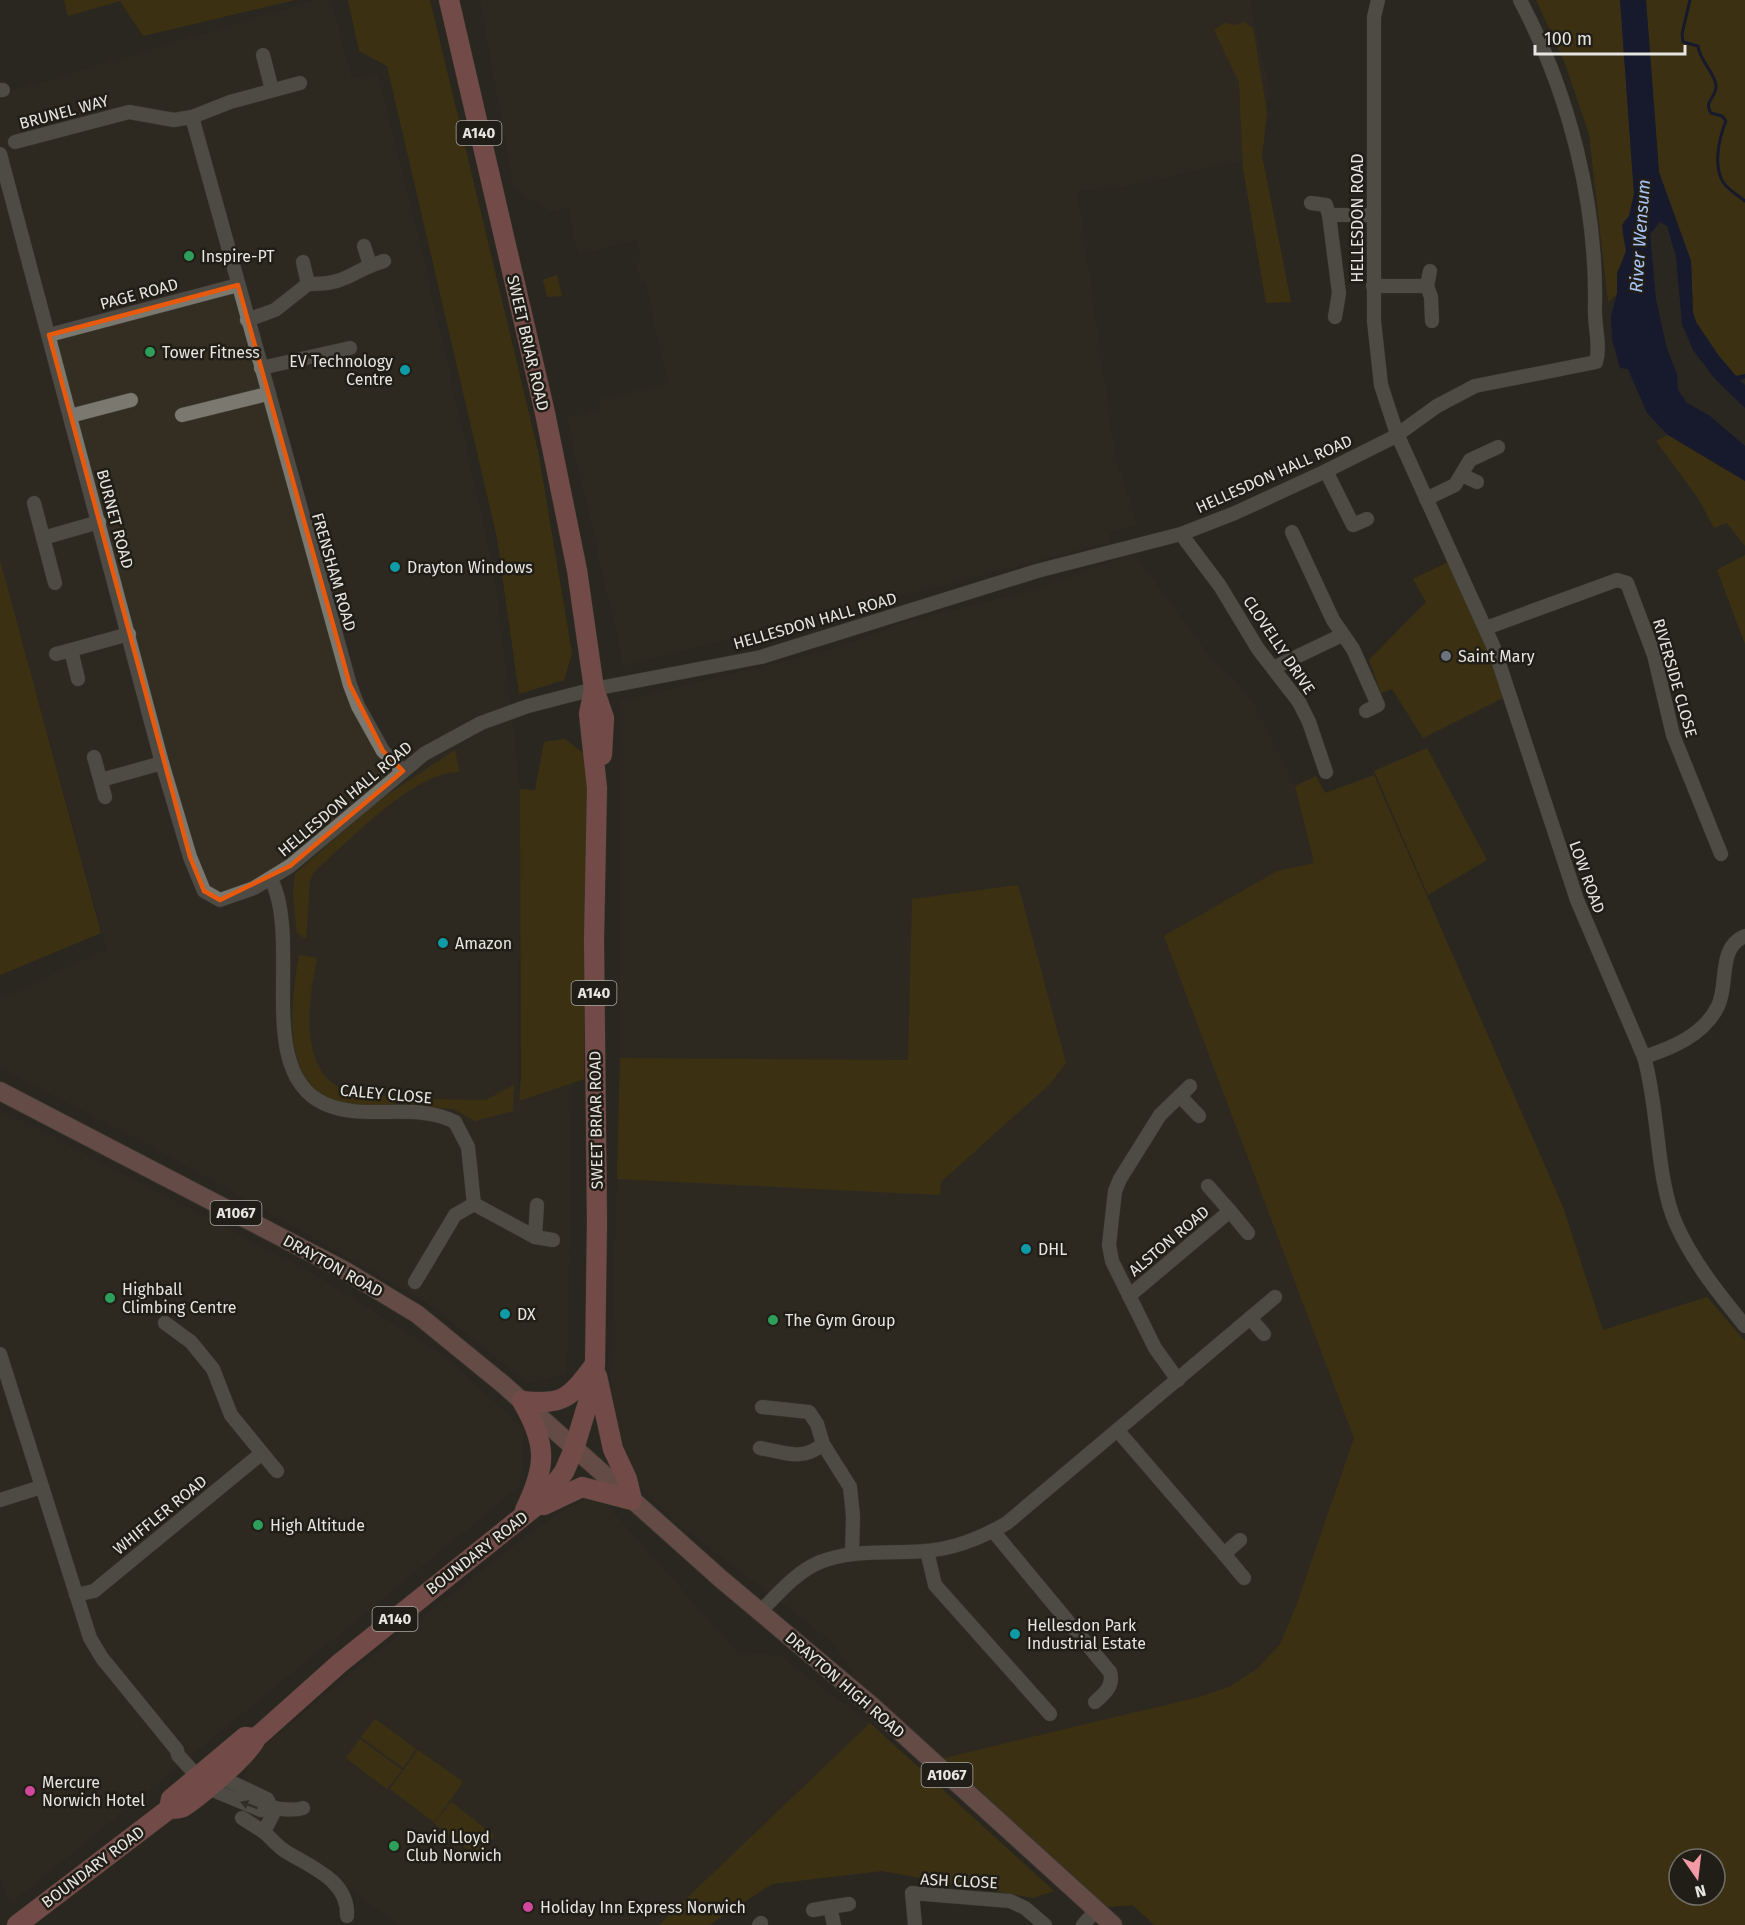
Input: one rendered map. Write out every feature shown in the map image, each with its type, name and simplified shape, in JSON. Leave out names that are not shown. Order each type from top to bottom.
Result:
[{"type":"highway","name":"SWEET BRIAR ROAD","points":[[449,0],[545,413],[577,570],[594,689],[604,718],[604,738],[597,788],[594,940],[597,1213],[595,1365],[588,1404],[574,1449]]},
{"type":"highway","points":[[522,1401],[547,1403],[560,1401],[569,1396],[595,1365]]},
{"type":"highway","name":"A140","points":[[595,1365],[613,1449],[627,1479],[632,1500]]},
{"type":"highway","name":"A140","points":[[521,1518],[542,1467],[536,1425],[522,1401]]},
{"type":"highway","name":"BOUNDARY ROAD","points":[[17,1925],[169,1809],[171,1798],[253,1748],[256,1738],[349,1656],[521,1518],[553,1488],[574,1449]]},
{"type":"highway","name":"A1067","points":[[521,1518],[582,1487],[632,1500]]},
{"type":"main road","name":"DRAYTON ROAD","points":[[0,1091],[344,1270],[417,1314],[522,1401],[574,1449]]},
{"type":"main road","name":"DRAYTON HIGH ROAD","points":[[574,1449],[760,1612],[871,1705],[1105,1920]]},
{"type":"street","name":"HELLESDON ROAD","points":[[1378,0],[1374,17],[1373,286],[1377,364],[1397,434]]},
{"type":"street","name":"HELLESDON HALL ROAD","points":[[204,891],[220,900],[237,896],[272,879],[308,853],[403,771],[440,744],[481,723],[528,706],[594,689],[761,657],[1037,571],[1181,534],[1235,513],[1326,471],[1397,434],[1460,392],[1475,386],[1596,362],[1598,357],[1595,276],[1587,204],[1579,164],[1554,74],[1520,0]]},
{"type":"street","points":[[262,55],[272,90]]},
{"type":"street","name":"BRUNEL WAY","points":[[15,142],[129,112],[174,120],[192,117],[231,102],[300,83]]},
{"type":"street","name":"FRENSHAM ROAD","points":[[192,117],[267,394],[353,695],[383,751],[403,771]]},
{"type":"street","name":"BURNET ROAD","points":[[0,154],[162,763],[190,856],[204,891]]},
{"type":"street","points":[[1311,203],[1373,215]]},
{"type":"street","points":[[1328,205],[1340,308]]},
{"type":"street","points":[[364,246],[370,266]]},
{"type":"street","points":[[247,320],[275,310],[308,284],[340,283],[352,277],[361,268],[384,261]]},
{"type":"street","points":[[303,262],[308,284]]},
{"type":"street","points":[[1430,271],[1427,286],[1431,297],[1432,321]]},
{"type":"street","name":"PAGE ROAD","points":[[49,335],[238,285]]},
{"type":"street","points":[[1373,286],[1427,286]]},
{"type":"street","points":[[261,368],[304,364],[350,348]]},
{"type":"street","points":[[183,415],[267,394]]},
{"type":"street","points":[[70,416],[131,400]]},
{"type":"street","name":"LOW ROAD","points":[[1397,434],[1486,628],[1508,684],[1543,803],[1577,900],[1644,1057],[1675,1223],[1706,1277],[1745,1326]]},
{"type":"street","points":[[1426,499],[1455,485],[1470,460],[1498,447]]},
{"type":"street","points":[[1326,471],[1353,525],[1367,519]]},
{"type":"street","points":[[1462,475],[1477,482]]},
{"type":"street","points":[[34,503],[55,583]]},
{"type":"street","points":[[43,538],[99,522]]},
{"type":"street","points":[[1292,532],[1342,635],[1353,649],[1377,705]]},
{"type":"street","name":"CLOVELLY DRIVE","points":[[1181,534],[1220,586],[1258,650],[1299,702],[1312,752],[1326,772]]},
{"type":"street","points":[[1301,550],[1314,544]]},
{"type":"street","name":"RIVERSIDE CLOSE","points":[[1486,628],[1617,580],[1627,584],[1654,655],[1672,735],[1721,854]]},
{"type":"street","points":[[56,654],[129,634]]},
{"type":"street","points":[[1272,668],[1342,635]]},
{"type":"street","points":[[71,650],[78,679]]},
{"type":"street","points":[[94,757],[105,797]]},
{"type":"street","points":[[101,780],[162,763]]},
{"type":"street","name":"CALEY CLOSE","points":[[272,879],[281,913],[285,950],[284,1041],[287,1058],[294,1075],[305,1089],[323,1103],[343,1110],[428,1113],[455,1122],[468,1147],[474,1204]]},
{"type":"street","points":[[1644,1057],[1669,1049],[1708,1022],[1724,992],[1726,959],[1731,947],[1745,936]]},
{"type":"street","name":"ALSTON ROAD","points":[[1178,1380],[1155,1348],[1112,1261],[1109,1245],[1115,1191],[1154,1124],[1185,1091],[1199,1116]]},
{"type":"street","name":"ALSTON ROAD","points":[[1208,1186],[1248,1233]]},
{"type":"street","points":[[415,1282],[455,1215],[474,1204],[535,1237],[553,1240]]},
{"type":"street","points":[[535,1237],[537,1205]]},
{"type":"street","name":"ALSTON ROAD","points":[[1129,1296],[1230,1211]]},
{"type":"street","points":[[760,1612],[806,1570],[834,1557],[852,1554],[927,1551],[947,1547],[993,1531],[1007,1523],[1275,1298]]},
{"type":"street","points":[[1250,1318],[1264,1334]]},
{"type":"street","points":[[165,1323],[191,1342],[213,1369],[231,1415],[277,1471]]},
{"type":"street","points":[[0,1354],[90,1638],[102,1658],[177,1750],[178,1755],[207,1777],[267,1799],[274,1807],[288,1810],[303,1808]]},
{"type":"street","points":[[762,1407],[809,1412],[817,1425],[823,1444],[850,1487],[852,1554]]},
{"type":"street","points":[[1118,1431],[1244,1578]]},
{"type":"street","points":[[760,1448],[798,1455],[812,1453],[823,1444]]},
{"type":"street","name":"WHIFFLER ROAD","points":[[76,1594],[94,1591],[261,1453]]},
{"type":"street","points":[[0,1500],[42,1487]]},
{"type":"street","points":[[993,1531],[1110,1672],[1112,1680],[1108,1691],[1095,1702]]},
{"type":"street","points":[[1224,1554],[1240,1540]]},
{"type":"street","points":[[927,1551],[935,1585],[1050,1714]]},
{"type":"street","points":[[264,1832],[274,1807]]},
{"type":"street","points":[[242,1818],[264,1832],[286,1852],[315,1868],[341,1889],[347,1900],[347,1916]]},
{"type":"street","name":"ASH CLOSE","points":[[915,1925],[912,1893],[1008,1900],[1035,1907],[1045,1925]]},
{"type":"street","points":[[813,1911],[849,1904]]},
{"type":"street","points":[[830,1907],[834,1925]]},
{"type":"street","points":[[1083,1925],[1105,1920]]},
{"type":"highlighted area","points":[[238,285],[350,685],[383,751],[403,771],[290,866],[220,900],[204,891],[190,857],[49,335]]},
{"type":"shaded area","points":[[64,0],[295,0],[143,36],[120,1],[68,16]]},
{"type":"shaded area","points":[[316,0],[331,0],[352,79],[378,74],[428,278],[494,571],[520,789],[519,1101],[572,1081],[567,1374],[528,1383],[431,1305],[148,1144],[0,1068],[0,996],[15,992],[107,949],[0,560],[0,80],[5,78],[9,92]]},
{"type":"shaded area","points":[[348,0],[430,0],[538,451],[572,653],[564,680],[519,694],[497,538],[387,66],[359,51]]},
{"type":"shaded area","points":[[480,0],[1249,0],[1269,89],[1262,156],[1122,187],[1077,191],[1115,457],[1138,525],[1109,532],[1111,542],[624,666],[567,418],[601,410],[599,400],[668,383],[645,281],[641,282],[637,262],[640,261],[641,254],[636,240],[579,254],[568,208],[551,211],[514,189]]},
{"type":"shaded area","points":[[1536,0],[1620,0],[1634,194],[1629,216],[1624,221],[1622,232],[1626,251],[1617,274],[1617,294],[1608,302],[1589,134],[1564,61]]},
{"type":"shaded area","points":[[1646,0],[1745,0],[1745,374],[1736,376],[1719,356],[1696,322],[1693,313],[1691,261],[1659,172]]},
{"type":"shaded area","points":[[1244,22],[1253,28],[1267,113],[1262,156],[1291,302],[1266,303],[1243,168],[1239,82],[1214,30],[1225,23],[1235,25]]},
{"type":"shaded area","points":[[557,275],[562,296],[547,297],[543,280]]},
{"type":"shaded area","points":[[1668,435],[1745,481],[1745,546],[1727,523],[1714,528],[1698,498],[1656,441]]},
{"type":"shaded area","points":[[1134,554],[1211,658],[1237,682],[1254,705],[1295,786],[1314,863],[1277,871],[1164,936],[1354,1438],[1295,1609],[1280,1644],[1258,1668],[1229,1687],[1199,1697],[940,1759],[855,1677],[837,1649],[825,1636],[673,1520],[633,1477],[621,1455],[610,1406],[617,1179],[940,1194],[941,1183],[1049,1085],[1065,1063],[1018,885],[912,899],[908,1060],[620,1058],[620,701],[826,651],[912,620],[1018,594]]},
{"type":"shaded area","points":[[1745,555],[1745,644],[1717,570]]},
{"type":"shaded area","points":[[0,560],[101,933],[0,975]]},
{"type":"shaded area","points":[[1448,562],[1490,652],[1505,697],[1423,738],[1392,689],[1381,693],[1369,660],[1426,602],[1413,579]]},
{"type":"shaded area","points":[[565,739],[587,756],[584,1079],[519,1101],[521,1077],[520,789],[535,790],[544,742]]},
{"type":"shaded area","points":[[1427,748],[1487,860],[1428,895],[1374,771]]},
{"type":"shaded area","points":[[455,750],[459,772],[442,775],[403,795],[364,826],[316,870],[310,879],[306,939],[297,933],[293,894],[295,874],[377,802]]},
{"type":"shaded area","points":[[1374,775],[1563,1207],[1603,1330],[1707,1297],[1745,1341],[1745,1925],[1155,1925],[1132,1905],[1108,1907],[940,1759],[1199,1697],[1229,1687],[1258,1668],[1280,1644],[1295,1609],[1354,1438],[1164,936],[1277,871],[1314,863],[1295,786],[1316,776],[1325,793]]},
{"type":"shaded area","points":[[1018,885],[1066,1063],[1049,1085],[941,1182],[940,1195],[617,1179],[620,1058],[908,1060],[912,899]]},
{"type":"shaded area","points":[[299,955],[317,958],[311,992],[310,1031],[312,1049],[318,1066],[328,1080],[343,1089],[393,1097],[394,1105],[356,1105],[334,1100],[316,1090],[304,1075],[293,1037],[292,1015]]},
{"type":"shaded area","points":[[514,1085],[513,1111],[475,1121],[454,1109],[412,1106],[412,1099],[486,1100]]},
{"type":"shaded area","points":[[0,1111],[315,1275],[446,1357],[524,1430],[520,1486],[10,1904],[0,1880]]},
{"type":"shaded area","points":[[586,1500],[604,1504],[622,1522],[737,1652],[780,1656],[870,1723],[659,1925],[399,1925],[230,1802],[246,1773],[248,1760],[358,1667],[520,1541],[568,1507]]},
{"type":"shaded area","points":[[375,1719],[416,1749],[403,1768],[361,1737]]},
{"type":"shaded area","points":[[870,1723],[1054,1891],[1033,1898],[882,1871],[772,1884],[709,1925],[659,1925]]},
{"type":"shaded area","points":[[360,1739],[402,1770],[387,1789],[346,1758]]},
{"type":"shaded area","points":[[418,1750],[463,1782],[434,1822],[390,1789]]},
{"type":"shaded area","points":[[451,1802],[494,1835],[478,1857],[434,1823]]},
{"type":"water","name":"River Wensum","points":[[1620,0],[1646,0],[1659,172],[1691,261],[1693,312],[1696,322],[1736,376],[1745,374],[1745,378],[1740,380],[1745,385],[1745,408],[1715,379],[1693,350],[1682,324],[1676,257],[1667,226],[1660,222],[1650,234],[1656,300],[1667,349],[1677,374],[1678,390],[1687,403],[1710,416],[1745,446],[1745,481],[1668,435],[1647,413],[1628,369],[1620,368],[1612,339],[1611,316],[1617,294],[1617,274],[1626,251],[1622,225],[1629,216],[1634,194]]},
{"type":"waterway","points":[[1690,0],[1682,34],[1683,42],[1698,46],[1715,81],[1716,90],[1709,102],[1709,109],[1711,113],[1722,116],[1726,121],[1718,152],[1718,168],[1727,187],[1745,201]]},
{"type":"place","name":"Inspire-PT","points":[[189,256]]},
{"type":"place","name":"Tower Fitness","points":[[150,352]]},
{"type":"place","name":"EV Technology Centre","points":[[405,370]]},
{"type":"place","name":"Drayton Windows","points":[[395,567]]},
{"type":"place","name":"Saint Mary","points":[[1446,656]]},
{"type":"place","name":"Amazon","points":[[443,943]]},
{"type":"place","name":"DHL","points":[[1026,1249]]},
{"type":"place","name":"Highball Climbing Centre","points":[[110,1298]]},
{"type":"place","name":"DX","points":[[505,1314]]},
{"type":"place","name":"The Gym Group","points":[[773,1320]]},
{"type":"place","name":"High Altitude","points":[[258,1525]]},
{"type":"place","name":"Hellesdon Park Industrial Estate","points":[[1015,1634]]},
{"type":"place","name":"Mercure Norwich Hotel","points":[[30,1791]]},
{"type":"place","name":"David Lloyd Club Norwich","points":[[394,1846]]},
{"type":"place","name":"Holiday Inn Express Norwich","points":[[528,1907]]}]
